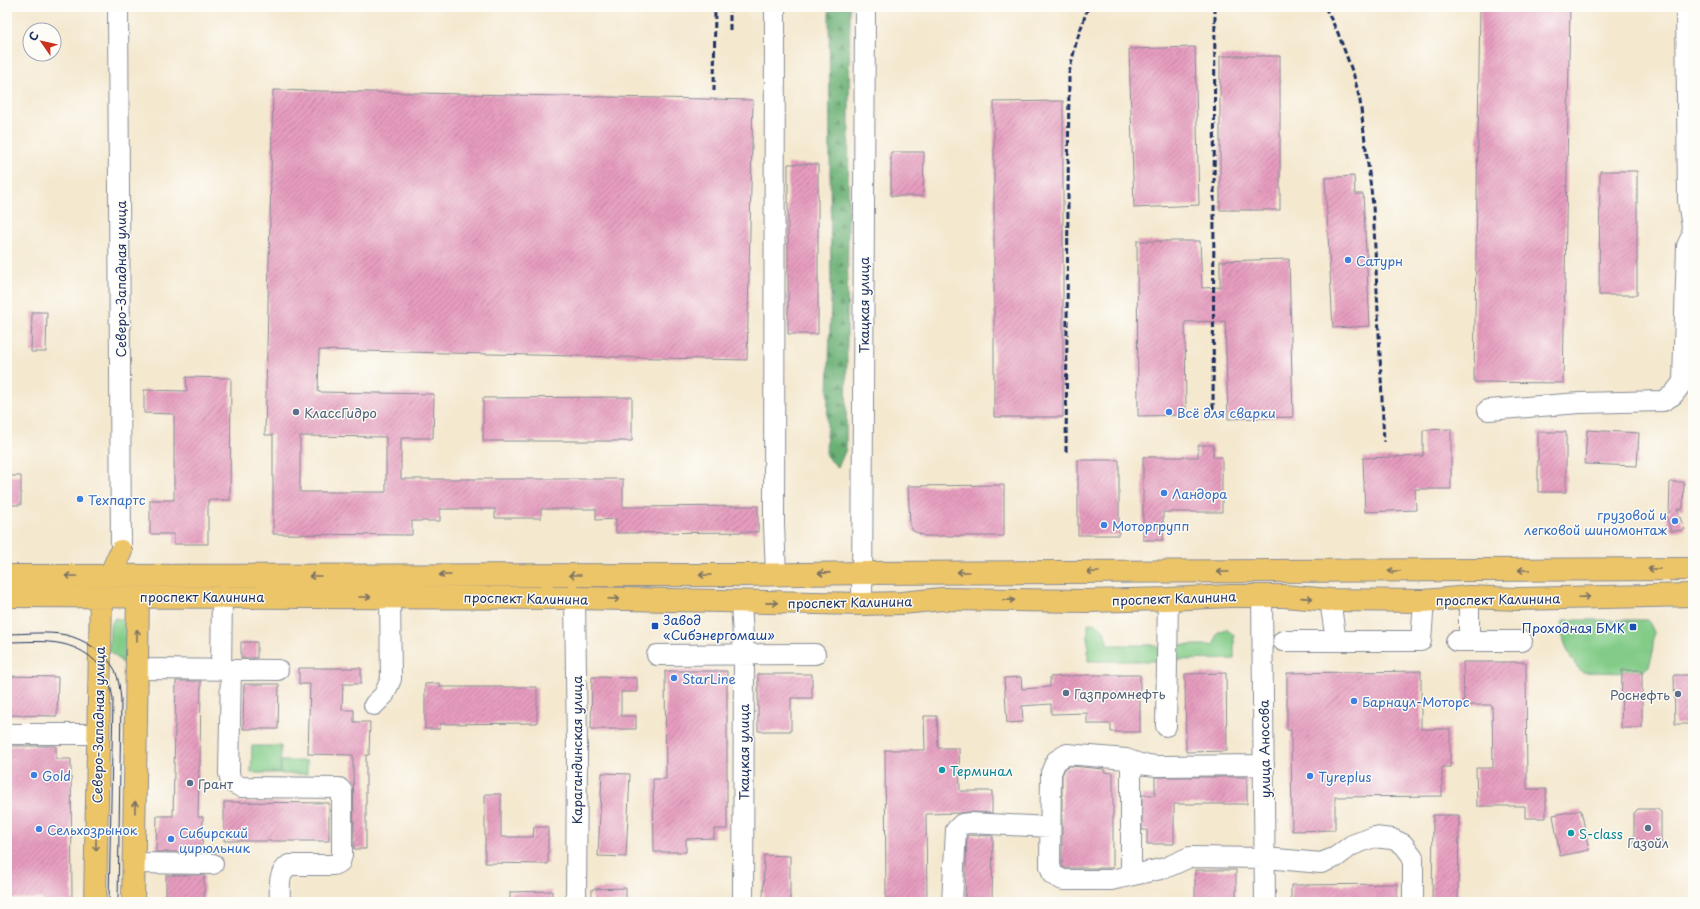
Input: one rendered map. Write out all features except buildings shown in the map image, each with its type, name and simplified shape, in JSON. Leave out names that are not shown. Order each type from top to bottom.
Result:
[{"type":"main road","points":[[100,596],[120,576],[122,551]]},
{"type":"main road","name":"проспект Калинина","points":[[7,576],[744,575],[863,573],[1693,569]]},
{"type":"main road","points":[[1262,572],[1262,596]]},
{"type":"main road","points":[[741,602],[744,575]]},
{"type":"main road","points":[[120,576],[138,596],[133,902]]},
{"type":"main road","name":"проспект Калинина","points":[[7,596],[575,598],[862,604],[902,603],[942,599],[1087,600],[1262,596],[1330,600],[1424,600],[1470,597],[1517,599],[1693,595]]},
{"type":"main road","name":"Северо-Западная улица","points":[[95,902],[100,596]]},
{"type":"street","name":"Северо-Западная улица","points":[[118,7],[122,551]]},
{"type":"street","points":[[775,7],[774,524],[776,574]]},
{"type":"street","name":"Ткацкая улица","points":[[862,604],[865,7]]},
{"type":"street","points":[[1488,410],[1580,403],[1663,401],[1673,395],[1683,382],[1688,246],[1693,233],[1688,201],[1686,7]]},
{"type":"street","points":[[222,596],[229,773],[232,782],[240,787],[339,788],[342,791],[342,855],[340,862],[333,865],[289,865],[282,872],[280,878],[280,902]]},
{"type":"street","name":"улица Аносова","points":[[1262,596],[1265,902]]},
{"type":"street","points":[[374,706],[384,695],[391,679],[390,597]]},
{"type":"street","points":[[1470,597],[1462,641],[1522,641]]},
{"type":"street","name":"Карагандинская улица","points":[[575,598],[577,749],[576,902]]},
{"type":"street","points":[[1166,726],[1168,599]]},
{"type":"street","points":[[1330,600],[1336,641]]},
{"type":"street","points":[[1283,641],[1422,641],[1424,600]]},
{"type":"street","name":"Ткацкая улица","points":[[741,602],[744,654],[743,902]]},
{"type":"street","points":[[657,655],[815,654]]},
{"type":"street","points":[[137,669],[278,670]]},
{"type":"street","points":[[7,734],[98,734]]},
{"type":"street","points":[[1264,765],[1156,766],[1140,764],[1126,759],[1067,754],[1056,761],[1050,773],[1050,866],[1053,875],[1063,880],[1111,880],[1165,868],[1190,857],[1265,858],[1321,863],[1336,857],[1352,845],[1374,837],[1392,839],[1403,844],[1413,857],[1413,902]]},
{"type":"street","points":[[1131,761],[1131,876]]},
{"type":"street","points":[[952,902],[956,830],[962,824],[970,823],[1050,827]]},
{"type":"street","points":[[134,863],[213,864]]},
{"type":"green space","points":[[829,7],[850,7],[846,449],[838,468],[826,456],[831,298]]},
{"type":"green space","points":[[115,618],[122,619],[128,626],[128,668],[109,650],[110,625]]},
{"type":"green space","points":[[1563,620],[1648,620],[1654,632],[1652,656],[1649,666],[1636,673],[1582,672],[1566,648],[1562,633]]},
{"type":"green space","points":[[1088,623],[1098,625],[1103,629],[1108,645],[1154,645],[1159,647],[1161,661],[1088,661]]},
{"type":"green space","points":[[1226,629],[1234,635],[1234,659],[1172,660],[1174,648],[1179,645],[1214,645],[1217,633]]},
{"type":"green space","points":[[252,746],[281,746],[280,773],[251,773]]},
{"type":"green space","points":[[281,761],[307,761],[307,774],[281,774]]},
{"type":"tram line","points":[[7,634],[51,633],[73,637],[94,648],[106,658],[115,670],[121,700],[118,902]]},
{"type":"tram line","points":[[7,642],[49,642],[73,647],[91,657],[104,671],[108,680],[113,700],[109,902]]},
{"type":"railway","points":[[714,91],[715,7]]},
{"type":"railway","points":[[730,7],[730,30]]},
{"type":"railway","points":[[1066,452],[1069,73],[1076,43],[1088,7]]},
{"type":"railway","points":[[1213,409],[1215,7]]},
{"type":"railway","points":[[1325,7],[1338,33],[1354,76],[1360,101],[1373,205],[1384,442]]},
{"type":"place","name":"Сатурн","points":[[1348,260]]},
{"type":"place","name":"КлассГидро","points":[[296,412]]},
{"type":"place","name":"Всё для сварки","points":[[1169,412]]},
{"type":"place","name":"Ландора","points":[[1164,493]]},
{"type":"place","name":"Техпартс","points":[[80,499]]},
{"type":"place","name":"грузовой и легковой шиномонтаж","points":[[1675,521]]},
{"type":"place","name":"Моторгрупп","points":[[1104,525]]},
{"type":"place","name":"Завод «Сибэнергомаш»","points":[[655,626]]},
{"type":"place","name":"Проходная БМК","points":[[1633,627]]},
{"type":"place","name":"StarLine","points":[[674,678]]},
{"type":"place","name":"Газпромнефть","points":[[1066,693]]},
{"type":"place","name":"Роснефть","points":[[1678,694]]},
{"type":"place","name":"Барнаул-Моторс","points":[[1354,701]]},
{"type":"place","name":"Терминал","points":[[942,770]]},
{"type":"place","name":"Gold","points":[[34,775]]},
{"type":"place","name":"Tyreplus","points":[[1310,776]]},
{"type":"place","name":"Грант","points":[[190,783]]},
{"type":"place","name":"Газойл","points":[[1648,828]]},
{"type":"place","name":"Сельхозрынок","points":[[39,829]]},
{"type":"place","name":"S-class","points":[[1571,833]]},
{"type":"place","name":"Сибирский цирюльник","points":[[171,839]]}]
